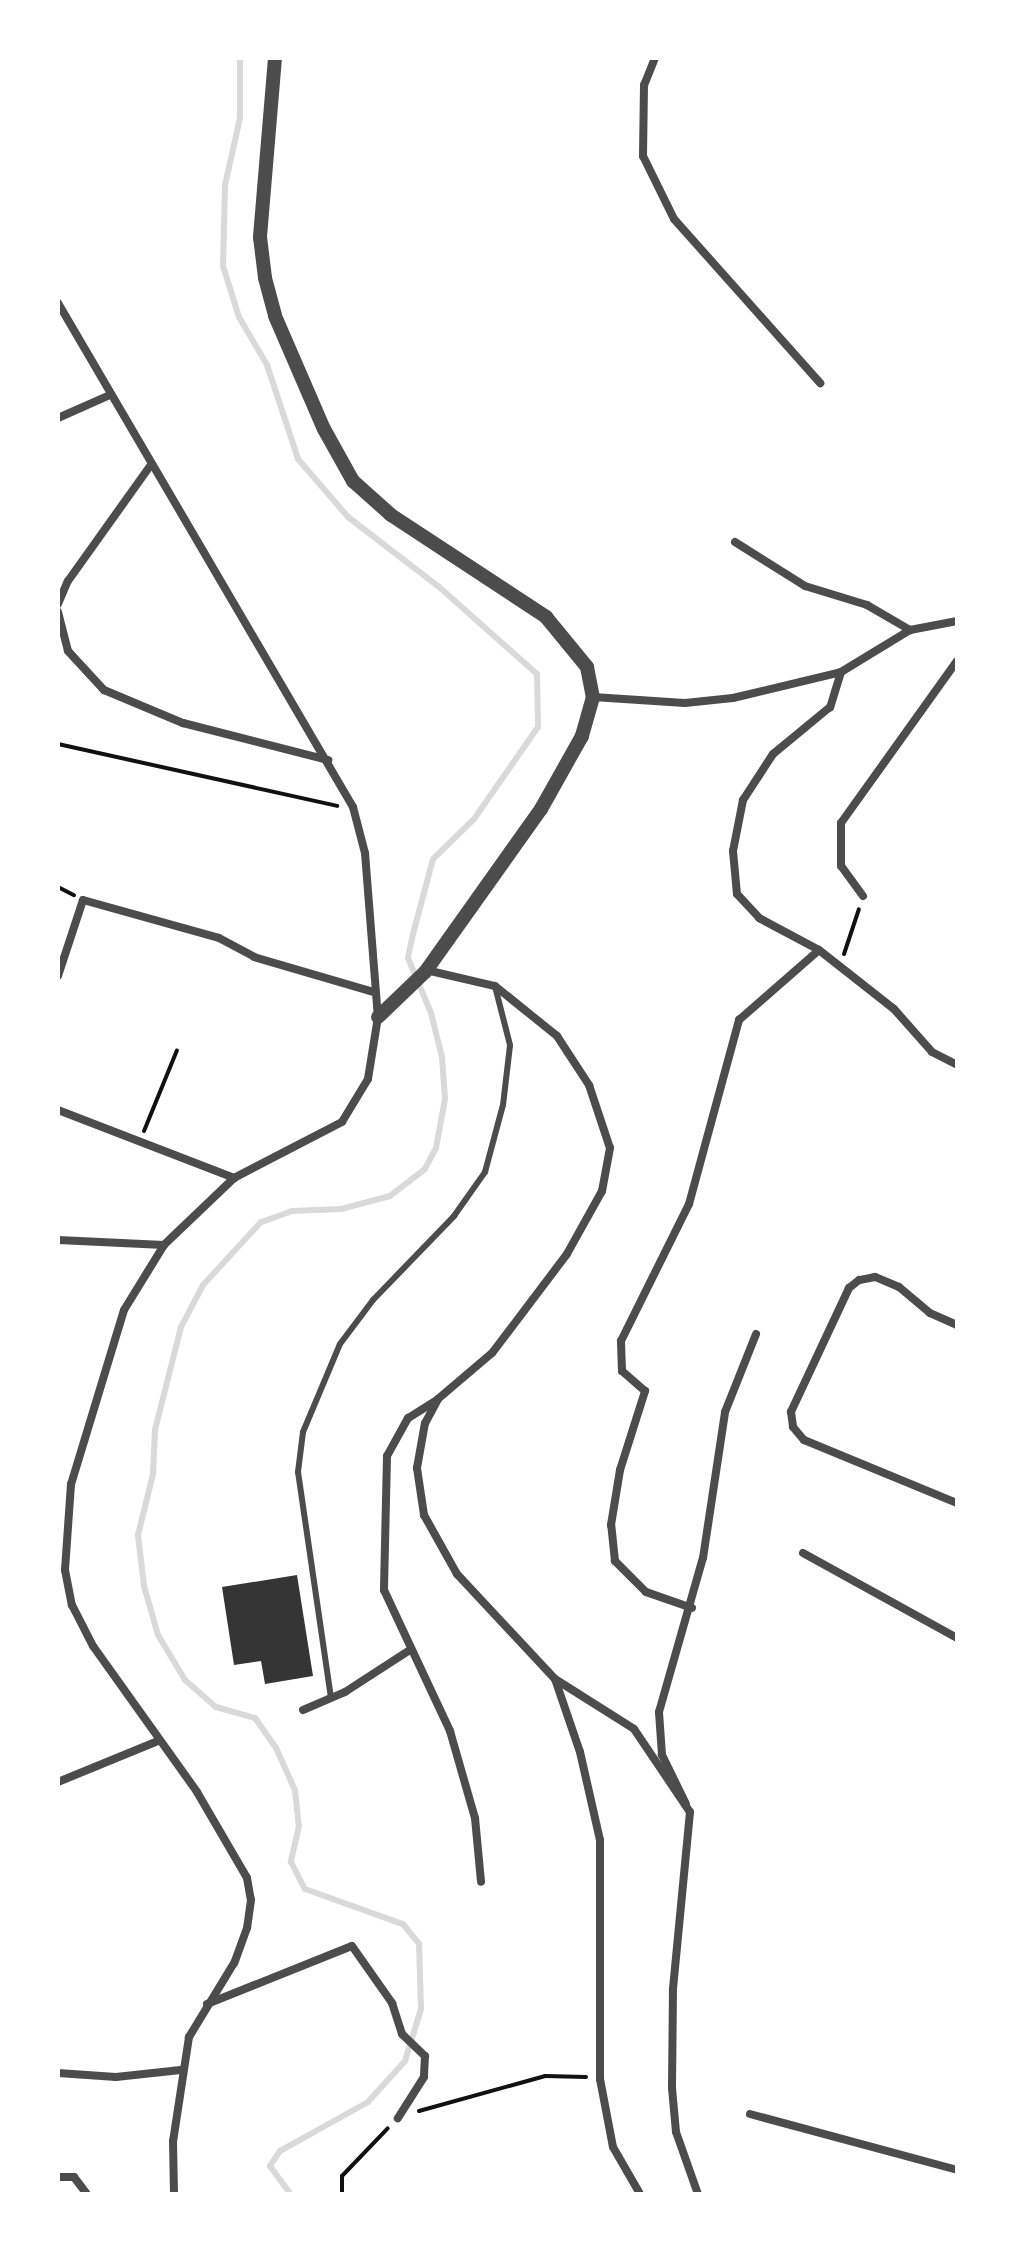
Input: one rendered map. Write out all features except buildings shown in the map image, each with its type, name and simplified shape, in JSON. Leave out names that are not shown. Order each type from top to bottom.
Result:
[{"type":"street","points":[[275,58],[260,237],[265,278],[275,316],[324,429],[353,481],[391,515],[546,617],[587,667],[593,697],[582,736],[541,809],[425,971],[378,1017]]},
{"type":"street","points":[[655,58],[644,85],[643,156],[674,219],[820,383]]},
{"type":"street","points":[[58,303],[150,466],[328,760],[352,809],[365,853],[378,1017],[368,1079],[342,1122],[234,1178],[164,1245],[124,1310],[71,1484],[65,1570],[72,1605],[93,1646],[197,1792],[249,1889],[247,1928],[234,1963],[206,2004],[189,2037],[181,2070],[173,2141],[174,2194]]},
{"type":"street","points":[[58,418],[110,395]]},
{"type":"street","points":[[58,604],[68,581],[150,466]]},
{"type":"street","points":[[735,542],[805,586],[867,605],[910,630]]},
{"type":"street","points":[[58,612],[68,651],[104,690],[183,723],[328,760]]},
{"type":"street","points":[[593,697],[697,702],[841,672],[910,630],[957,621]]},
{"type":"street","points":[[863,896],[841,866],[841,823],[956,664]]},
{"type":"street","points":[[841,672],[830,707],[773,754],[743,800],[733,851],[737,894],[759,918],[819,950],[840,966],[894,1009],[932,1052],[957,1065]]},
{"type":"street","points":[[58,976],[83,900],[219,938],[254,957],[374,992]]},
{"type":"street","points":[[692,1608],[646,1592],[615,1561],[611,1525],[620,1470],[645,1391],[622,1371],[621,1341],[689,1204],[739,1020],[819,950]]},
{"type":"street","points":[[425,971],[495,986],[557,1036],[589,1085],[610,1148],[602,1191],[567,1254],[492,1353],[438,1399],[408,1418],[387,1456],[384,1590],[450,1731],[475,1818],[481,1882]]},
{"type":"street","points":[[58,1110],[234,1178]]},
{"type":"street","points":[[58,1240],[164,1245]]},
{"type":"street","points":[[957,1325],[930,1313],[899,1287],[875,1277],[859,1280],[849,1288],[791,1412],[793,1427],[804,1440],[957,1503]]},
{"type":"street","points":[[698,2194],[676,2132],[672,2088],[673,1990],[690,1812],[662,1755],[659,1712],[692,1608],[725,1412],[756,1334]]},
{"type":"street","points":[[438,1399],[425,1423],[417,1468],[424,1515],[457,1574],[555,1679],[634,1729],[690,1812]]},
{"type":"street","points":[[803,1553],[957,1638]]},
{"type":"street","points":[[303,1710],[331,1698],[410,1650]]},
{"type":"street","points":[[555,1679],[580,1752],[600,1840],[600,2079],[613,2147],[640,2194]]},
{"type":"street","points":[[58,1782],[158,1741]]},
{"type":"street","points":[[206,2004],[352,1946],[392,2003],[402,2034],[421,2053],[424,2077],[398,2118]]},
{"type":"street","points":[[58,2073],[116,2077],[181,2070]]},
{"type":"street","points":[[750,2114],[957,2170]]},
{"type":"street","points":[[58,2177],[74,2177],[87,2194]]},
{"type":"lane","points":[[331,1698],[298,1472],[303,1432],[340,1344],[373,1300],[454,1216],[485,1172],[503,1105],[510,1045],[495,986]]},
{"type":"path","points":[[58,744],[352,809]]},
{"type":"path","points":[[840,966],[863,896]]},
{"type":"path","points":[[140,1141],[177,1050]]},
{"type":"path","points":[[342,2194],[342,2176],[398,2118],[545,2076],[600,2079]]},
{"type":"waterway","points":[[240,58],[240,118],[225,185],[223,266],[239,317],[267,365],[298,459],[348,517],[438,586],[537,674],[538,727],[474,819],[433,859],[413,934],[408,958],[431,1013],[442,1057],[445,1099],[436,1148],[425,1169],[390,1196],[341,1209],[292,1211],[261,1222],[203,1285],[181,1327],[155,1430],[153,1474],[138,1535],[144,1586],[158,1635],[185,1680],[216,1707],[255,1718],[276,1748],[295,1790],[299,1826],[291,1862],[305,1889],[403,1924],[419,1944],[421,2009],[405,2061],[368,2102],[280,2151],[270,2166],[290,2194]]}]
